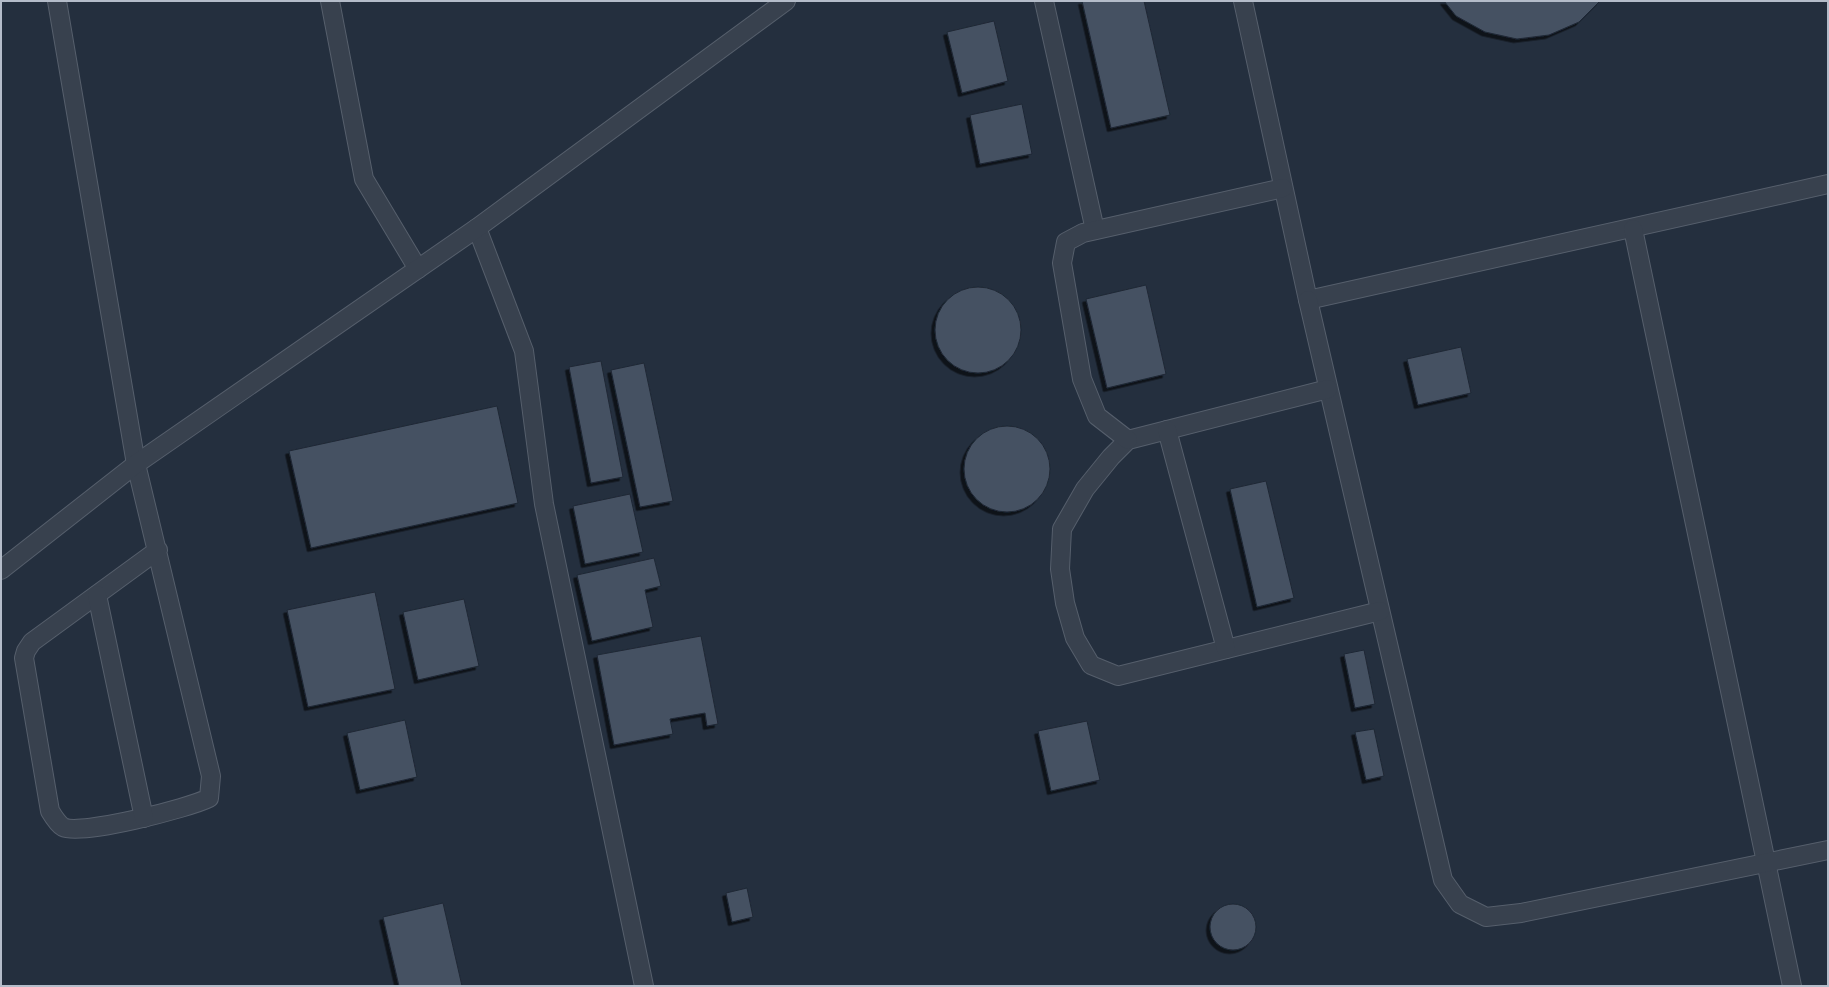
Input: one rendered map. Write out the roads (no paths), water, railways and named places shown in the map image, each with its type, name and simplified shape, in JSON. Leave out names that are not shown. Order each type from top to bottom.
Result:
[{"type":"lane","points":[[57,1],[136,464],[158,550],[211,776],[209,798],[198,803],[144,818],[76,830],[63,827],[50,811],[24,658],[26,651],[32,642],[158,550]]},
{"type":"lane","points":[[330,1],[364,179],[418,269]]},
{"type":"lane","points":[[1,570],[136,464],[477,228],[786,1]]},
{"type":"lane","points":[[1044,1],[1095,230]]},
{"type":"lane","points":[[1243,1],[1328,389],[1442,880],[1460,904],[1486,917],[1521,913],[1828,850]]},
{"type":"lane","points":[[1308,300],[1633,229],[1828,184]]},
{"type":"lane","points":[[1128,440],[1097,416],[1082,379],[1062,263],[1066,242],[1083,233],[1095,230],[1283,188]]},
{"type":"lane","points":[[477,228],[524,351],[544,504],[644,986]]},
{"type":"lane","points":[[1633,229],[1792,986]]},
{"type":"lane","points":[[1328,389],[1128,440],[1111,457],[1085,489],[1062,529],[1060,569],[1065,603],[1075,638],[1091,666],[1118,676],[1380,611]]},
{"type":"lane","points":[[1167,430],[1226,649]]},
{"type":"lane","points":[[97,595],[144,818]]}]
